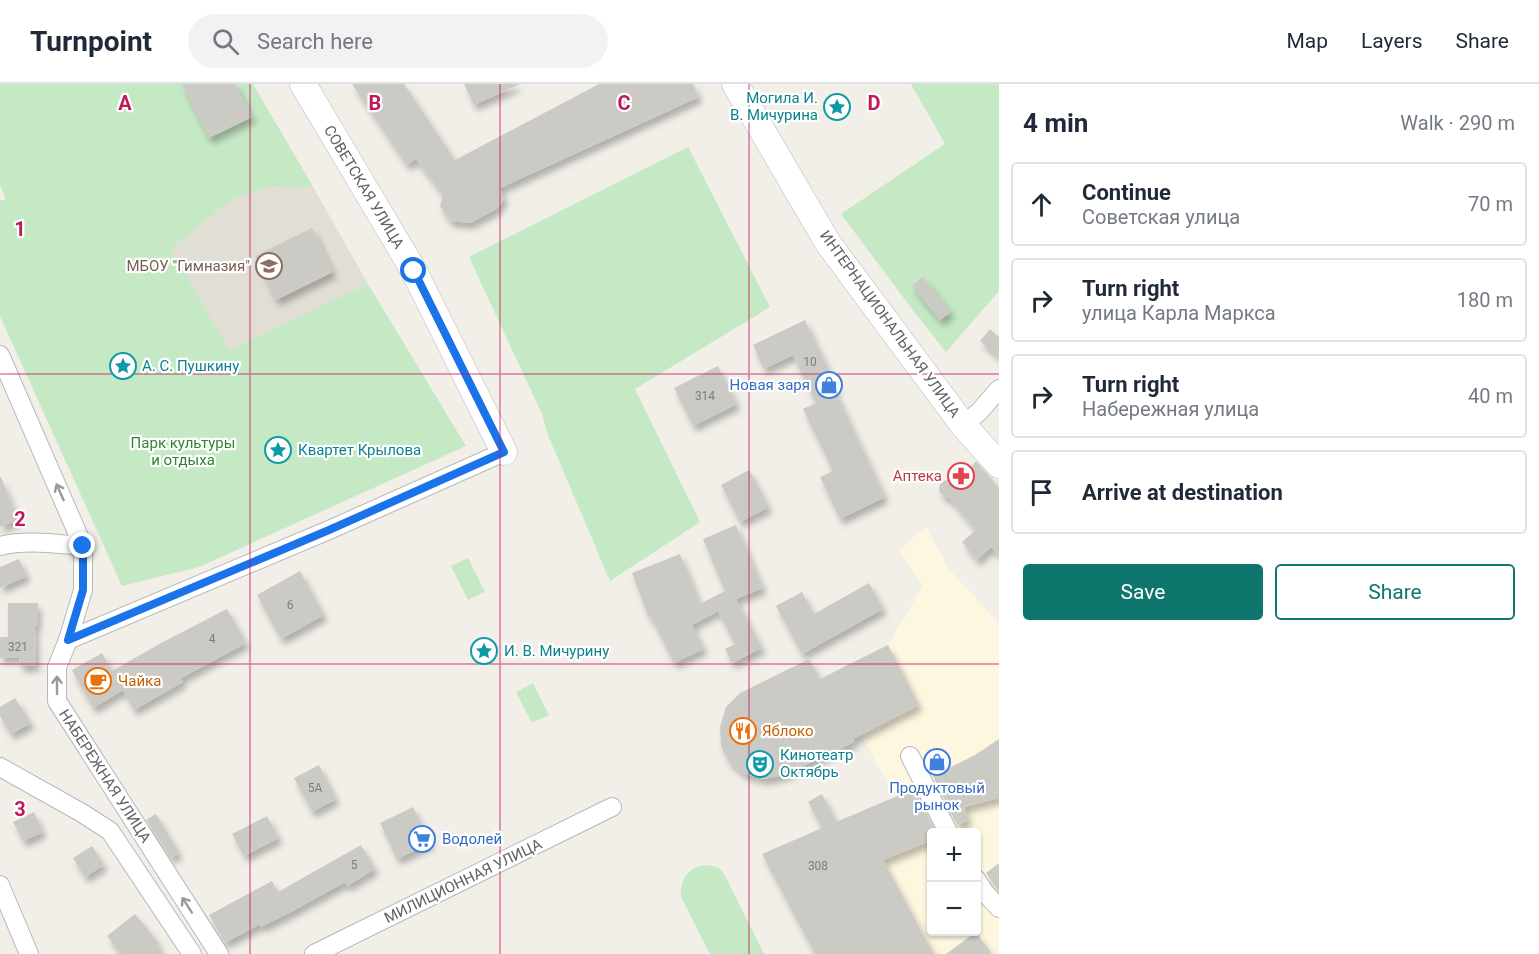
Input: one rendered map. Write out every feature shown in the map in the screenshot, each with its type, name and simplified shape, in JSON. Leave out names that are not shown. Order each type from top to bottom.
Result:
[{"type":"main road","name":"СОВЕТСКАЯ УЛИЦА","points":[[303,84],[414,271],[504,452]]},
{"type":"main road","name":"ИНТЕРНАЦИОНАЛЬНАЯ УЛИЦА","points":[[735,84],[828,243],[963,426],[999,465]]},
{"type":"street","name":"НАБЕРЕЖНАЯ УЛИЦА","points":[[0,355],[4,376],[83,546],[83,590],[57,668],[57,701],[219,954]]},
{"type":"street","points":[[963,426],[999,389]]},
{"type":"street","points":[[68,640],[329,530],[504,452]]},
{"type":"street","points":[[0,546],[13,543],[83,546]]},
{"type":"street","points":[[910,756],[946,828]]},
{"type":"street","name":"НАБЕРЕЖНАЯ УЛИЦА","points":[[0,767],[110,831],[192,954]]},
{"type":"street","name":"МИЛИЦИОННАЯ УЛИЦА","points":[[314,954],[612,807]]},
{"type":"street","points":[[978,882],[999,908]]},
{"type":"street","points":[[0,887],[29,954]]},
{"type":"shaded area","name":"МБОУ \"Гимназия\"","points":[[312,185],[368,284],[229,351],[171,249],[232,199],[274,186],[303,188]]},
{"type":"shaded area","name":"Продуктовый рынок","points":[[926,527],[949,569],[999,624],[999,954],[877,954],[837,877],[927,842],[927,936],[981,936],[981,828],[927,828],[927,834],[909,791],[890,788],[861,735],[919,705],[888,645],[923,586],[899,550]]},
{"type":"green space","name":"Парк культуры и отдыха","points":[[0,84],[253,84],[312,185],[303,188],[274,186],[232,199],[171,249],[229,350],[368,284],[466,446],[199,567],[122,586],[0,316],[0,201],[6,199],[0,185]]},
{"type":"green space","points":[[911,84],[999,84],[999,291],[946,352],[841,214],[945,144]]},
{"type":"green space","points":[[688,147],[770,307],[635,389],[700,522],[610,581],[548,435],[542,414],[469,257]]},
{"type":"green space","points":[[468,558],[485,592],[468,600],[451,566]]},
{"type":"green space","points":[[533,683],[549,715],[532,723],[516,692]]},
{"type":"green space","points":[[709,865],[719,868],[724,874],[764,954],[710,954],[681,897],[682,884],[687,874],[691,870]]},
{"type":"building","points":[[182,84],[235,84],[252,117],[209,138]]},
{"type":"building","points":[[352,84],[404,84],[455,160],[599,84],[693,84],[699,97],[500,188],[504,199],[498,208],[470,223],[450,221],[440,206],[443,195],[416,159],[407,165]]},
{"type":"building","points":[[464,84],[520,84],[474,105]]},
{"type":"building","name":"МБОУ \"Гимназия\"","points":[[312,228],[333,272],[276,300],[255,256]]},
{"type":"building","points":[[923,277],[951,312],[940,320],[912,286]]},
{"type":"building","points":[[805,320],[837,388],[834,389],[885,497],[840,519],[820,477],[833,471],[803,409],[816,403],[793,355],[764,369],[753,345]]},
{"type":"building","points":[[990,329],[999,337],[999,357],[980,341]]},
{"type":"building","points":[[718,366],[737,404],[693,426],[674,388]]},
{"type":"building","points":[[976,461],[999,488],[999,556],[991,547],[977,560],[962,542],[976,530],[949,498],[940,493],[939,488],[941,482],[953,478],[955,471],[971,468]]},
{"type":"building","points":[[749,470],[769,507],[740,522],[721,485]]},
{"type":"building","points":[[0,477],[18,520],[0,527]]},
{"type":"building","points":[[736,525],[763,588],[736,599],[762,648],[732,663],[725,649],[735,644],[718,611],[692,625],[704,649],[674,663],[651,617],[649,618],[632,573],[680,554],[700,604],[725,591],[703,539]]},
{"type":"building","points":[[19,559],[27,576],[0,588],[0,567]]},
{"type":"building","points":[[300,571],[324,615],[281,639],[257,595]]},
{"type":"building","points":[[869,583],[883,609],[802,654],[776,606],[802,592],[814,614]]},
{"type":"building","points":[[8,603],[38,603],[37,626],[35,626],[36,666],[20,666],[19,657],[0,658],[0,637],[8,637]]},
{"type":"building","points":[[227,609],[246,643],[181,678],[183,682],[134,710],[123,690],[93,708],[72,670],[102,653],[112,671]]},
{"type":"building","points":[[888,645],[919,705],[853,739],[854,742],[784,775],[764,779],[744,774],[729,762],[721,746],[720,727],[726,707],[740,693],[809,659],[820,679]]},
{"type":"building","points":[[15,698],[31,723],[11,734],[0,716],[0,707]]},
{"type":"building","points":[[999,739],[999,798],[964,807],[969,820],[957,825],[933,776],[975,755]]},
{"type":"building","points":[[319,765],[336,799],[312,812],[294,778]]},
{"type":"building","points":[[914,789],[934,828],[927,828],[927,842],[883,860],[934,954],[815,954],[762,854],[822,828],[808,802],[822,794],[836,822]]},
{"type":"building","points":[[413,807],[431,843],[397,859],[380,823]]},
{"type":"building","points":[[34,812],[43,832],[23,841],[13,822]]},
{"type":"building","points":[[156,814],[179,853],[171,858],[146,820]]},
{"type":"building","points":[[267,816],[279,838],[244,856],[232,834]]},
{"type":"building","points":[[361,845],[375,869],[347,886],[345,882],[289,913],[261,927],[260,924],[225,943],[209,915],[272,881],[278,892]]},
{"type":"building","points":[[92,846],[104,865],[85,877],[73,858]]},
{"type":"building","points":[[999,863],[999,892],[986,873]]},
{"type":"building","points":[[135,914],[158,942],[156,944],[163,954],[122,954],[107,936]]},
{"type":"building","points":[[971,936],[979,936],[992,954],[946,954]]},
{"type":"place","name":"Могила И. В. Мичурина","points":[[837,107]]},
{"type":"place","name":"МБОУ \"Гимназия\"","points":[[269,266]]},
{"type":"place","name":"А. С. Пушкину","points":[[123,366]]},
{"type":"place","name":"Новая заря","points":[[829,385]]},
{"type":"place","name":"Квартет Крылова","points":[[278,450]]},
{"type":"place","name":"Аптека","points":[[961,476]]},
{"type":"place","name":"И. В. Мичурину","points":[[484,651]]},
{"type":"place","name":"Чайка","points":[[98,681]]},
{"type":"place","name":"Яблоко","points":[[743,731]]},
{"type":"place","name":"Продуктовый рынок","points":[[937,762]]},
{"type":"place","name":"Кинотеатр Октябрь","points":[[760,764]]},
{"type":"place","name":"Водолей","points":[[422,839]]},
{"type":"route","points":[[83,546],[83,590],[68,640],[329,530],[504,452],[414,271]]}]
